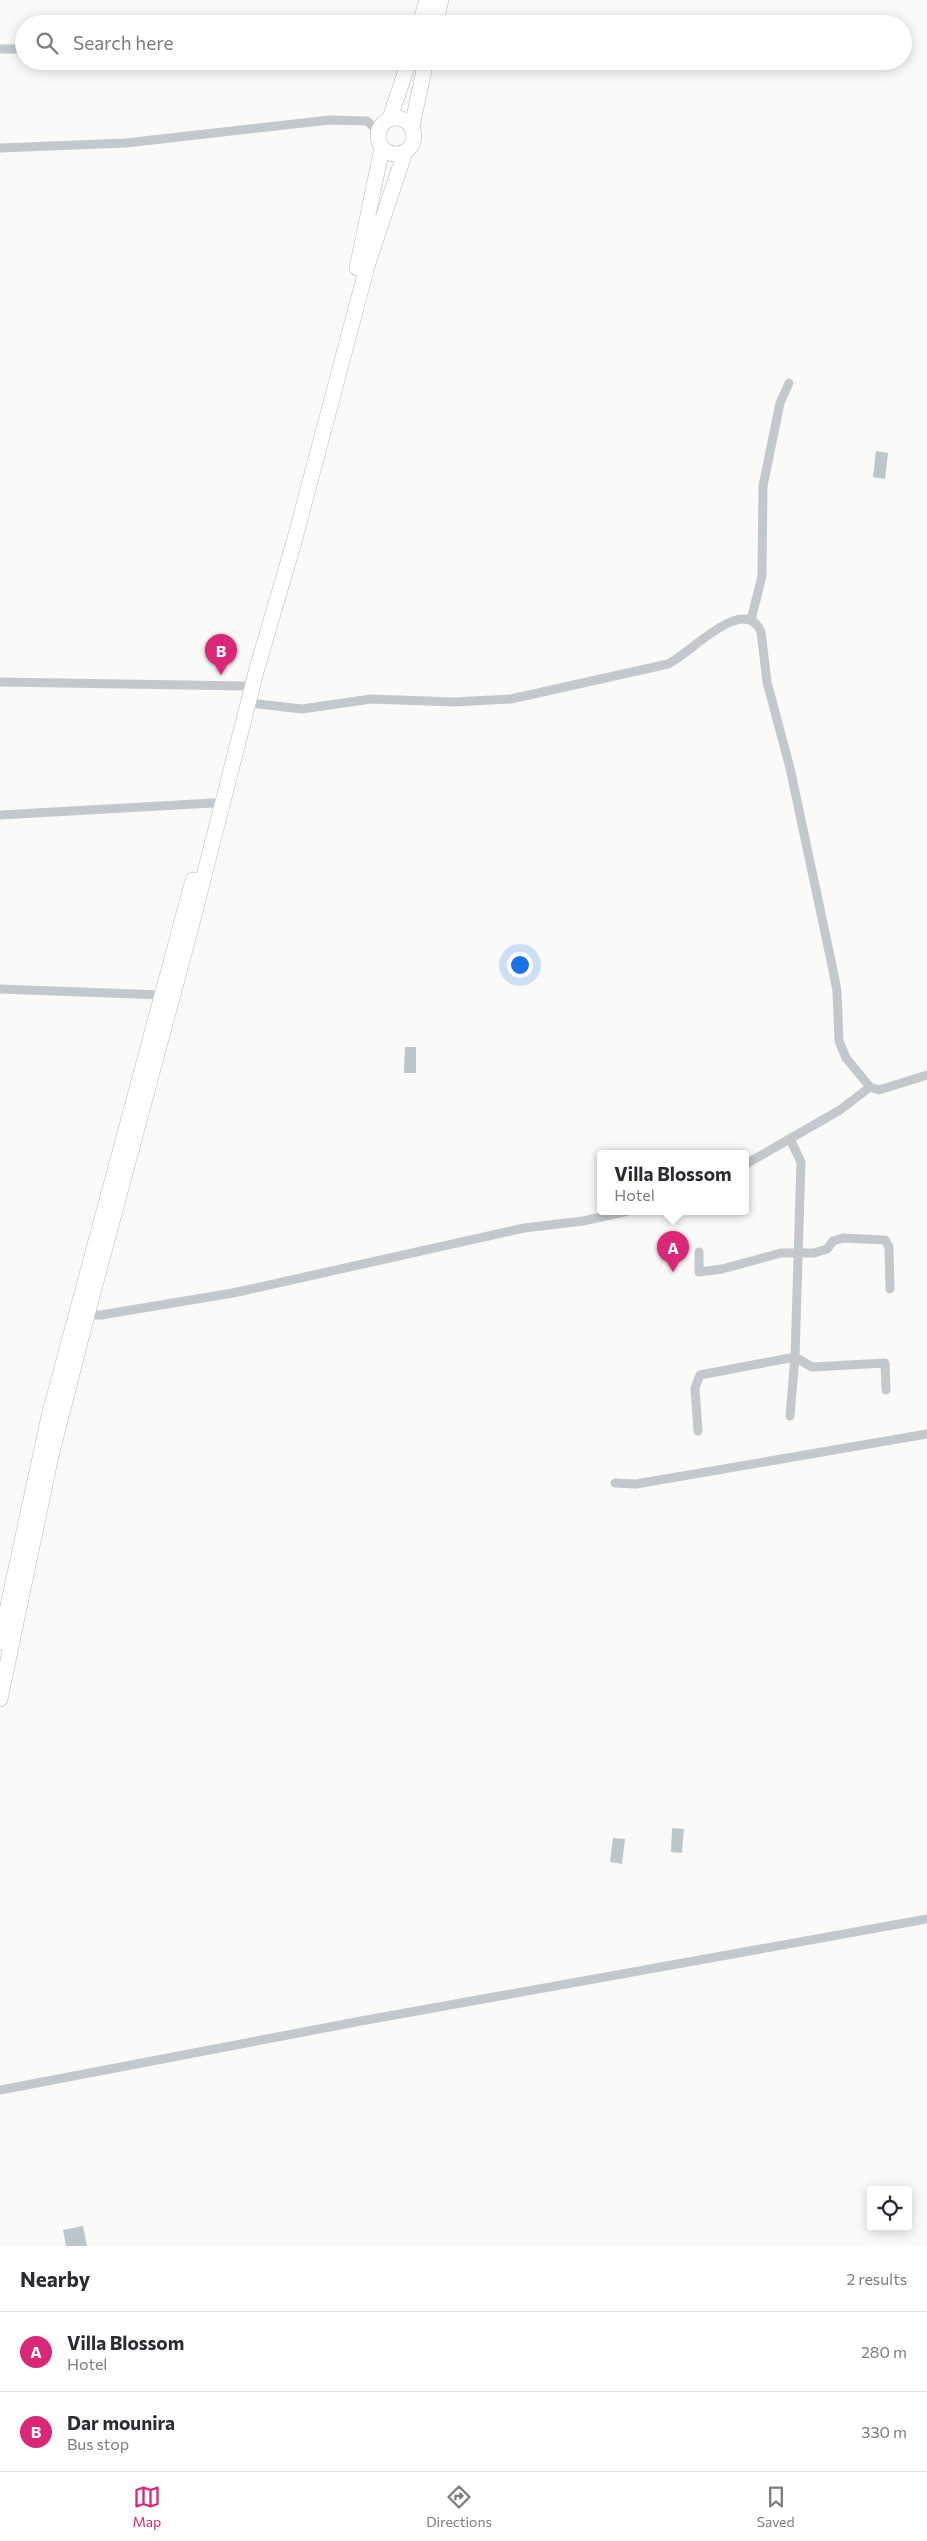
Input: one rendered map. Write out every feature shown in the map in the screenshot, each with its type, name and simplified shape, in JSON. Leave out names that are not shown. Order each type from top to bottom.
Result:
[{"type":"highway","points":[[423,15],[427,0]]},
{"type":"highway","points":[[437,15],[441,0]]},
{"type":"highway","points":[[405,152],[390,154],[382,148],[378,138],[378,131],[381,125],[390,118],[406,70]]},
{"type":"highway","points":[[0,1699],[51,1456],[87,1315],[368,263],[405,152],[414,144],[415,137],[412,126],[424,70]]},
{"type":"highway","points":[[390,118],[402,118],[412,126]]},
{"type":"highway","points":[[0,1644],[49,1416],[359,260],[382,148]]},
{"type":"street","points":[[0,49],[15,49]]},
{"type":"street","points":[[0,148],[126,143],[330,120],[367,121],[378,131]]},
{"type":"street","points":[[751,620],[762,576],[763,486],[780,403],[788,383]]},
{"type":"street","points":[[249,703],[302,709],[371,699],[454,702],[511,699],[668,664],[681,658],[722,624],[739,619],[751,620],[758,625],[760,632],[767,682],[790,768],[822,911],[837,991],[839,1041],[846,1058],[870,1087],[879,1090],[927,1075]]},
{"type":"street","points":[[0,682],[246,686]]},
{"type":"street","points":[[0,815],[213,803]]},
{"type":"street","points":[[0,989],[162,995]]},
{"type":"street","points":[[749,1162],[840,1110],[870,1087]]},
{"type":"street","points":[[790,1139],[801,1162],[795,1357],[790,1416]]},
{"type":"street","points":[[87,1315],[101,1316],[233,1293],[524,1228],[608,1215]]},
{"type":"street","points":[[699,1252],[699,1272],[722,1269],[782,1253],[814,1253],[827,1249],[834,1242],[843,1238],[885,1240],[889,1247],[890,1289]]},
{"type":"street","points":[[698,1431],[694,1388],[700,1375],[795,1357],[812,1367],[885,1363],[886,1390]]},
{"type":"street","points":[[615,1483],[636,1484],[927,1434]]},
{"type":"street","points":[[0,2090],[361,2021],[927,1919]]},
{"type":"shaded area","points":[[876,451],[888,453],[885,479],[873,477]]},
{"type":"shaded area","points":[[405,1047],[416,1047],[416,1073],[404,1073]]},
{"type":"shaded area","points":[[672,1828],[684,1829],[682,1853],[671,1852]]},
{"type":"shaded area","points":[[613,1838],[625,1839],[622,1864],[610,1862]]},
{"type":"shaded area","points":[[83,2226],[87,2246],[66,2246],[63,2230]]},
{"type":"place","name":"Dar mounira","points":[[221,675]]},
{"type":"place","name":"Villa Blossom","points":[[673,1272]]}]
